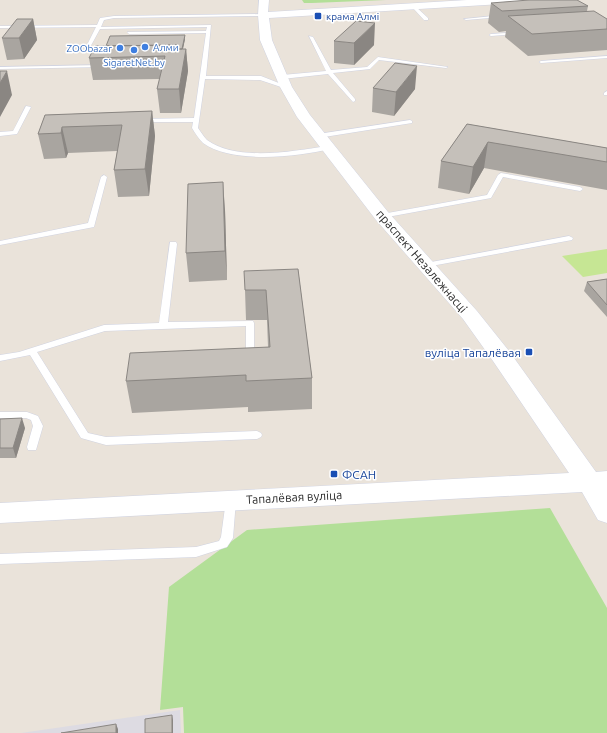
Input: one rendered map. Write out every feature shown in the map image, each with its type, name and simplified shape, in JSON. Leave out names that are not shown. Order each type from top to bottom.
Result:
[{"type":"main road","name":"праспект Незалежнасці","points":[[264,0],[262,15],[266,40],[284,82],[304,117],[382,216],[470,315],[598,482],[607,513]]},
{"type":"main road","points":[[262,15],[519,0]]},
{"type":"main road","name":"Тапалёвая вуліца","points":[[0,513],[598,482]]},
{"type":"lane","points":[[414,7],[426,19]]},
{"type":"lane","points":[[86,51],[102,19],[114,17],[262,15]]},
{"type":"lane","points":[[466,19],[504,16]]},
{"type":"lane","points":[[0,27],[209,26],[204,77],[195,128],[205,142],[230,152],[269,154],[410,122]]},
{"type":"lane","points":[[117,34],[119,27]]},
{"type":"lane","points":[[124,33],[208,32]]},
{"type":"lane","points":[[491,35],[520,33]]},
{"type":"lane","points":[[311,37],[330,73],[353,100]]},
{"type":"lane","points":[[541,62],[607,57]]},
{"type":"lane","points":[[204,77],[261,78],[284,82],[330,73],[368,68],[378,58],[446,67]]},
{"type":"lane","points":[[0,68],[108,66]]},
{"type":"lane","points":[[0,134],[15,133],[28,107]]},
{"type":"lane","points":[[134,121],[197,120]]},
{"type":"lane","points":[[382,216],[489,197],[501,175],[580,189]]},
{"type":"lane","points":[[0,243],[91,225],[104,177]]},
{"type":"lane","points":[[426,265],[568,238]]},
{"type":"lane","points":[[163,325],[174,244]]},
{"type":"lane","points":[[0,358],[32,351],[104,328],[250,323],[250,354],[237,355]]},
{"type":"lane","points":[[32,351],[85,436],[106,441],[257,435]]},
{"type":"lane","points":[[0,415],[27,415],[35,418],[38,426],[32,447]]},
{"type":"lane","points":[[0,558],[196,552],[223,544],[227,538],[231,500]]},
{"type":"shaded area","points":[[180,710],[181,733],[21,733]]},
{"type":"green space","points":[[302,0],[386,0],[304,3]]},
{"type":"green space","points":[[607,249],[607,273],[583,277],[562,256]]},
{"type":"green space","points":[[550,508],[607,608],[607,733],[184,733],[183,707],[160,710],[169,587],[247,530]]},
{"type":"building","points":[[529,0],[577,0],[588,6],[502,11],[491,3]]},
{"type":"building","points":[[594,11],[607,19],[607,29],[532,34],[508,16]]},
{"type":"building","points":[[17,19],[33,19],[19,38],[2,38]]},
{"type":"building","points":[[356,21],[375,23],[354,43],[334,41]]},
{"type":"building","points":[[185,35],[182,49],[177,49],[177,45],[106,46],[110,36]]},
{"type":"building","points":[[177,45],[176,49],[186,49],[179,89],[157,89],[165,56],[89,58],[95,46]]},
{"type":"building","points":[[395,63],[417,66],[396,92],[373,88]]},
{"type":"building","points":[[0,71],[7,71],[0,83]]},
{"type":"building","points":[[152,111],[145,169],[114,170],[122,125],[62,127],[61,133],[38,134],[45,115]]},
{"type":"building","points":[[467,124],[607,148],[607,162],[488,142],[473,167],[441,161]]},
{"type":"building","points":[[223,182],[225,251],[186,253],[188,184]]},
{"type":"building","points":[[298,269],[312,378],[246,381],[246,375],[126,381],[130,353],[270,347],[266,290],[245,290],[244,271]]},
{"type":"building","points":[[607,279],[607,305],[587,282]]},
{"type":"building","points":[[22,418],[13,448],[0,448],[0,419]]},
{"type":"building","points":[[172,715],[172,733],[145,733],[145,719]]},
{"type":"building","points":[[116,724],[116,733],[61,733]]},
{"type":"place","name":"крама Алмі","points":[[318,16]]},
{"type":"place","name":"Алми","points":[[145,47]]},
{"type":"place","name":"ZOObazar","points":[[120,48]]},
{"type":"place","name":"SigaretNet.by","points":[[134,50]]},
{"type":"place","name":"вуліца Тапалёвая","points":[[529,352]]},
{"type":"place","name":"ФСАН","points":[[334,474]]}]
